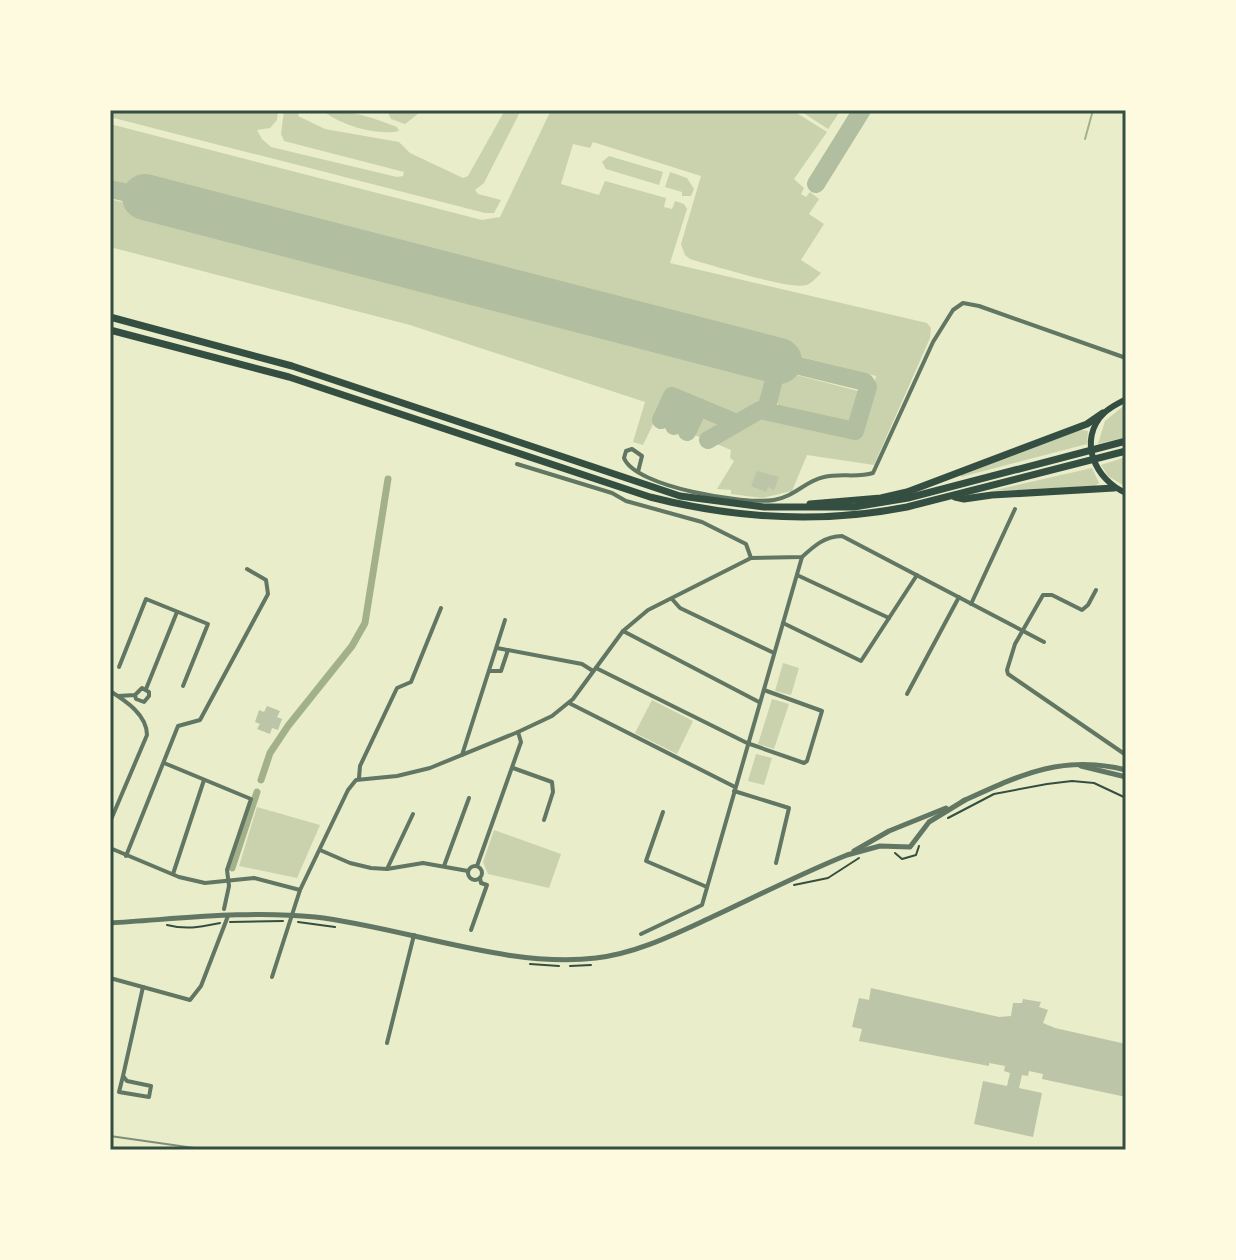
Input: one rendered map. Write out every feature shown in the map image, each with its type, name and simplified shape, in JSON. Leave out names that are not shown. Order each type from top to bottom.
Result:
[{"type":"highway","points":[[110,317],[292,366],[680,496],[744,505],[788,508],[854,507],[881,503],[1126,441]]},
{"type":"highway","points":[[110,330],[289,377],[637,493],[701,509],[771,518],[835,518],[872,514],[1126,451]]},
{"type":"highway","points":[[788,508],[798,504],[881,498],[907,492],[1087,424],[1103,413]]},
{"type":"highway","points":[[953,496],[964,499],[1114,488]]},
{"type":"main road","points":[[1126,399],[1103,413],[1092,436],[1092,454],[1099,474],[1114,488],[1126,493]]},
{"type":"street","points":[[638,472],[642,456],[632,449],[626,451],[624,458],[627,465],[638,472],[661,482],[699,493],[763,501],[796,493],[820,477],[868,475],[877,467],[933,342],[953,310],[963,303],[1126,358]]},
{"type":"street","points":[[517,464],[612,493],[626,501],[702,522],[746,544],[751,558]]},
{"type":"street","points":[[971,604],[1015,509]]},
{"type":"street","points":[[641,934],[699,908],[802,557],[816,544],[842,536],[1044,642]]},
{"type":"street","points":[[359,778],[417,772],[552,716],[569,703],[623,631],[648,610],[751,558],[802,557]]},
{"type":"street","points":[[126,856],[178,726],[200,720],[268,594],[266,580],[247,569]]},
{"type":"street","points":[[797,575],[889,618]]},
{"type":"street","points":[[783,623],[861,661],[917,575]]},
{"type":"street","points":[[1096,590],[1082,610],[1052,595],[1043,595],[1006,667],[1008,674],[1126,755]]},
{"type":"street","points":[[907,694],[959,597]]},
{"type":"street","points":[[119,667],[146,599],[208,624],[183,686]]},
{"type":"street","points":[[672,599],[680,608],[774,653]]},
{"type":"street","points":[[272,977],[300,890],[348,790],[359,778],[360,766],[397,688],[411,682],[441,608]]},
{"type":"street","points":[[135,695],[136,699],[144,702],[149,696],[146,689],[177,612]]},
{"type":"street","points":[[462,755],[505,620]]},
{"type":"street","points":[[623,631],[760,702]]},
{"type":"street","points":[[497,648],[582,664],[747,743],[804,763],[823,715],[819,708],[764,690]]},
{"type":"street","points":[[490,671],[501,671],[508,650]]},
{"type":"street","points":[[135,695],[139,689],[146,689]]},
{"type":"street","points":[[110,691],[146,722],[147,735],[110,822]]},
{"type":"street","points":[[118,696],[135,695]]},
{"type":"street","points":[[569,703],[735,789],[789,808],[776,863]]},
{"type":"street","points":[[320,850],[350,863],[387,869],[423,863],[468,871],[477,866],[521,742],[518,732]]},
{"type":"street","points":[[164,763],[251,799],[227,870],[224,909]]},
{"type":"street","points":[[110,923],[291,918],[351,923],[540,958],[570,960],[609,956],[652,944],[847,855],[870,840],[1027,772],[1099,764],[1126,770]]},
{"type":"street","points":[[1076,765],[1126,777]]},
{"type":"street","points":[[513,768],[552,782],[553,792],[544,820]]},
{"type":"street","points":[[173,874],[204,780]]},
{"type":"street","points":[[444,866],[469,798]]},
{"type":"street","points":[[847,855],[880,846],[910,847],[929,822],[965,800]]},
{"type":"street","points":[[663,812],[646,861],[707,887]]},
{"type":"street","points":[[387,869],[413,814]]},
{"type":"street","points":[[906,825],[919,838]]},
{"type":"street","points":[[897,828],[893,838],[897,845]]},
{"type":"street","points":[[110,848],[173,874],[205,883],[254,878],[300,890]]},
{"type":"street","points":[[471,930],[487,885],[481,883],[482,871],[477,866]]},
{"type":"street","points":[[468,871],[473,880],[480,878]]},
{"type":"street","points":[[110,978],[186,1000],[194,998],[228,919]]},
{"type":"street","points":[[387,1043],[414,935]]},
{"type":"street","points":[[123,1076],[127,1081],[151,1086],[149,1097],[119,1092],[143,987]]},
{"type":"path","points":[[943,820],[994,794],[1047,784],[1072,781],[1094,783],[1126,798]]},
{"type":"path","points":[[892,852],[902,859],[916,855],[919,838]]},
{"type":"path","points":[[789,887],[828,878],[865,855]]},
{"type":"path","points":[[168,925],[181,929],[200,928],[228,919],[291,918],[342,928]]},
{"type":"path","points":[[530,964],[587,966],[599,963]]},
{"type":"green space","points":[[110,110],[278,110],[277,120],[270,128],[257,130],[271,147],[403,176],[404,172],[284,141],[281,134],[284,110],[300,110],[298,116],[325,129],[399,142],[410,153],[463,178],[468,176],[505,110],[521,110],[484,183],[475,190],[478,194],[501,200],[494,213],[485,213],[110,117]]},
{"type":"green space","points":[[322,110],[369,117],[397,127],[399,131],[380,132],[359,128]]},
{"type":"green space","points":[[387,110],[423,110],[405,124],[391,119]]},
{"type":"green space","points":[[551,110],[792,110],[827,132],[794,179],[804,188],[801,194],[806,197],[810,192],[819,199],[809,214],[824,224],[801,260],[821,273],[807,285],[784,284],[750,276],[685,255],[681,244],[701,176],[593,142],[590,148],[573,144],[561,184],[599,195],[605,181],[666,198],[664,207],[672,209],[675,201],[684,204],[687,209],[670,263],[927,323],[931,328],[930,338],[874,465],[807,455],[792,491],[762,498],[731,494],[731,490],[717,489],[734,461],[730,458],[731,450],[712,442],[763,414],[860,438],[876,376],[110,180],[110,124],[482,220],[500,217]]},
{"type":"green space","points":[[799,110],[841,110],[828,129]]},
{"type":"green space","points":[[609,156],[663,172],[659,185],[606,169],[602,162]]},
{"type":"green space","points":[[670,172],[687,178],[694,189],[691,196],[682,196],[682,192],[665,187]]},
{"type":"green space","points":[[110,199],[770,368],[771,385],[751,410],[737,419],[669,391],[643,445],[633,442],[645,402],[410,325],[110,247]]},
{"type":"green space","points":[[781,371],[862,392],[855,424],[847,427],[781,409],[774,398]]},
{"type":"green space","points":[[1126,404],[1126,437],[1098,444],[1105,421]]},
{"type":"green space","points":[[704,413],[729,423],[704,439],[690,433],[697,416]]},
{"type":"green space","points":[[1081,430],[1088,431],[1087,444],[961,477],[961,474]]},
{"type":"green space","points":[[1126,457],[1126,487],[1108,476],[1101,465]]},
{"type":"green space","points":[[1092,468],[1099,483],[1095,486],[991,491]]},
{"type":"green space","points":[[783,663],[799,668],[791,695],[775,691]]},
{"type":"green space","points":[[772,699],[789,704],[774,749],[758,744]]},
{"type":"green space","points":[[652,700],[693,721],[677,754],[635,733]]},
{"type":"green space","points":[[756,754],[772,758],[764,785],[748,781]]},
{"type":"green space","points":[[257,807],[320,825],[297,878],[239,866]]},
{"type":"green space","points":[[494,830],[561,854],[549,888],[488,874],[483,862]]},
{"type":"building","points":[[757,471],[779,477],[774,490],[768,487],[766,492],[751,486]]},
{"type":"building","points":[[267,706],[280,711],[277,717],[282,719],[278,730],[272,728],[270,734],[257,729],[260,724],[255,722],[259,710],[264,712]]},
{"type":"building","points":[[871,988],[999,1017],[1011,1016],[1013,1003],[1022,1003],[1023,999],[1041,1002],[1039,1007],[1048,1010],[1043,1023],[1126,1044],[1126,1097],[1042,1079],[1043,1074],[1029,1071],[1028,1076],[1022,1075],[1019,1088],[1042,1093],[1033,1137],[974,1124],[983,1081],[1007,1086],[1010,1073],[1004,1071],[1005,1066],[989,1063],[989,1066],[859,1041],[862,1029],[852,1027],[859,998],[869,1000]]},
{"type":"waterway","points":[[1085,139],[1093,110]]},
{"type":"waterway","points":[[261,780],[270,753],[352,646],[365,623],[388,479]]},
{"type":"waterway","points":[[232,868],[257,792]]},
{"type":"taxiway","points":[[816,184],[862,110]]},
{"type":"taxiway","points":[[110,189],[145,197]]},
{"type":"taxiway","points":[[708,440],[760,410],[855,431],[868,387],[865,382],[779,361],[766,410]]},
{"type":"taxiway","points":[[661,420],[672,396],[737,423]]},
{"type":"taxiway","points":[[674,426],[686,402]]},
{"type":"taxiway","points":[[687,432],[699,407]]},
{"type":"runway","points":[[145,197],[779,361]]},
{"type":"railway","points":[[110,1136],[208,1150]]}]
